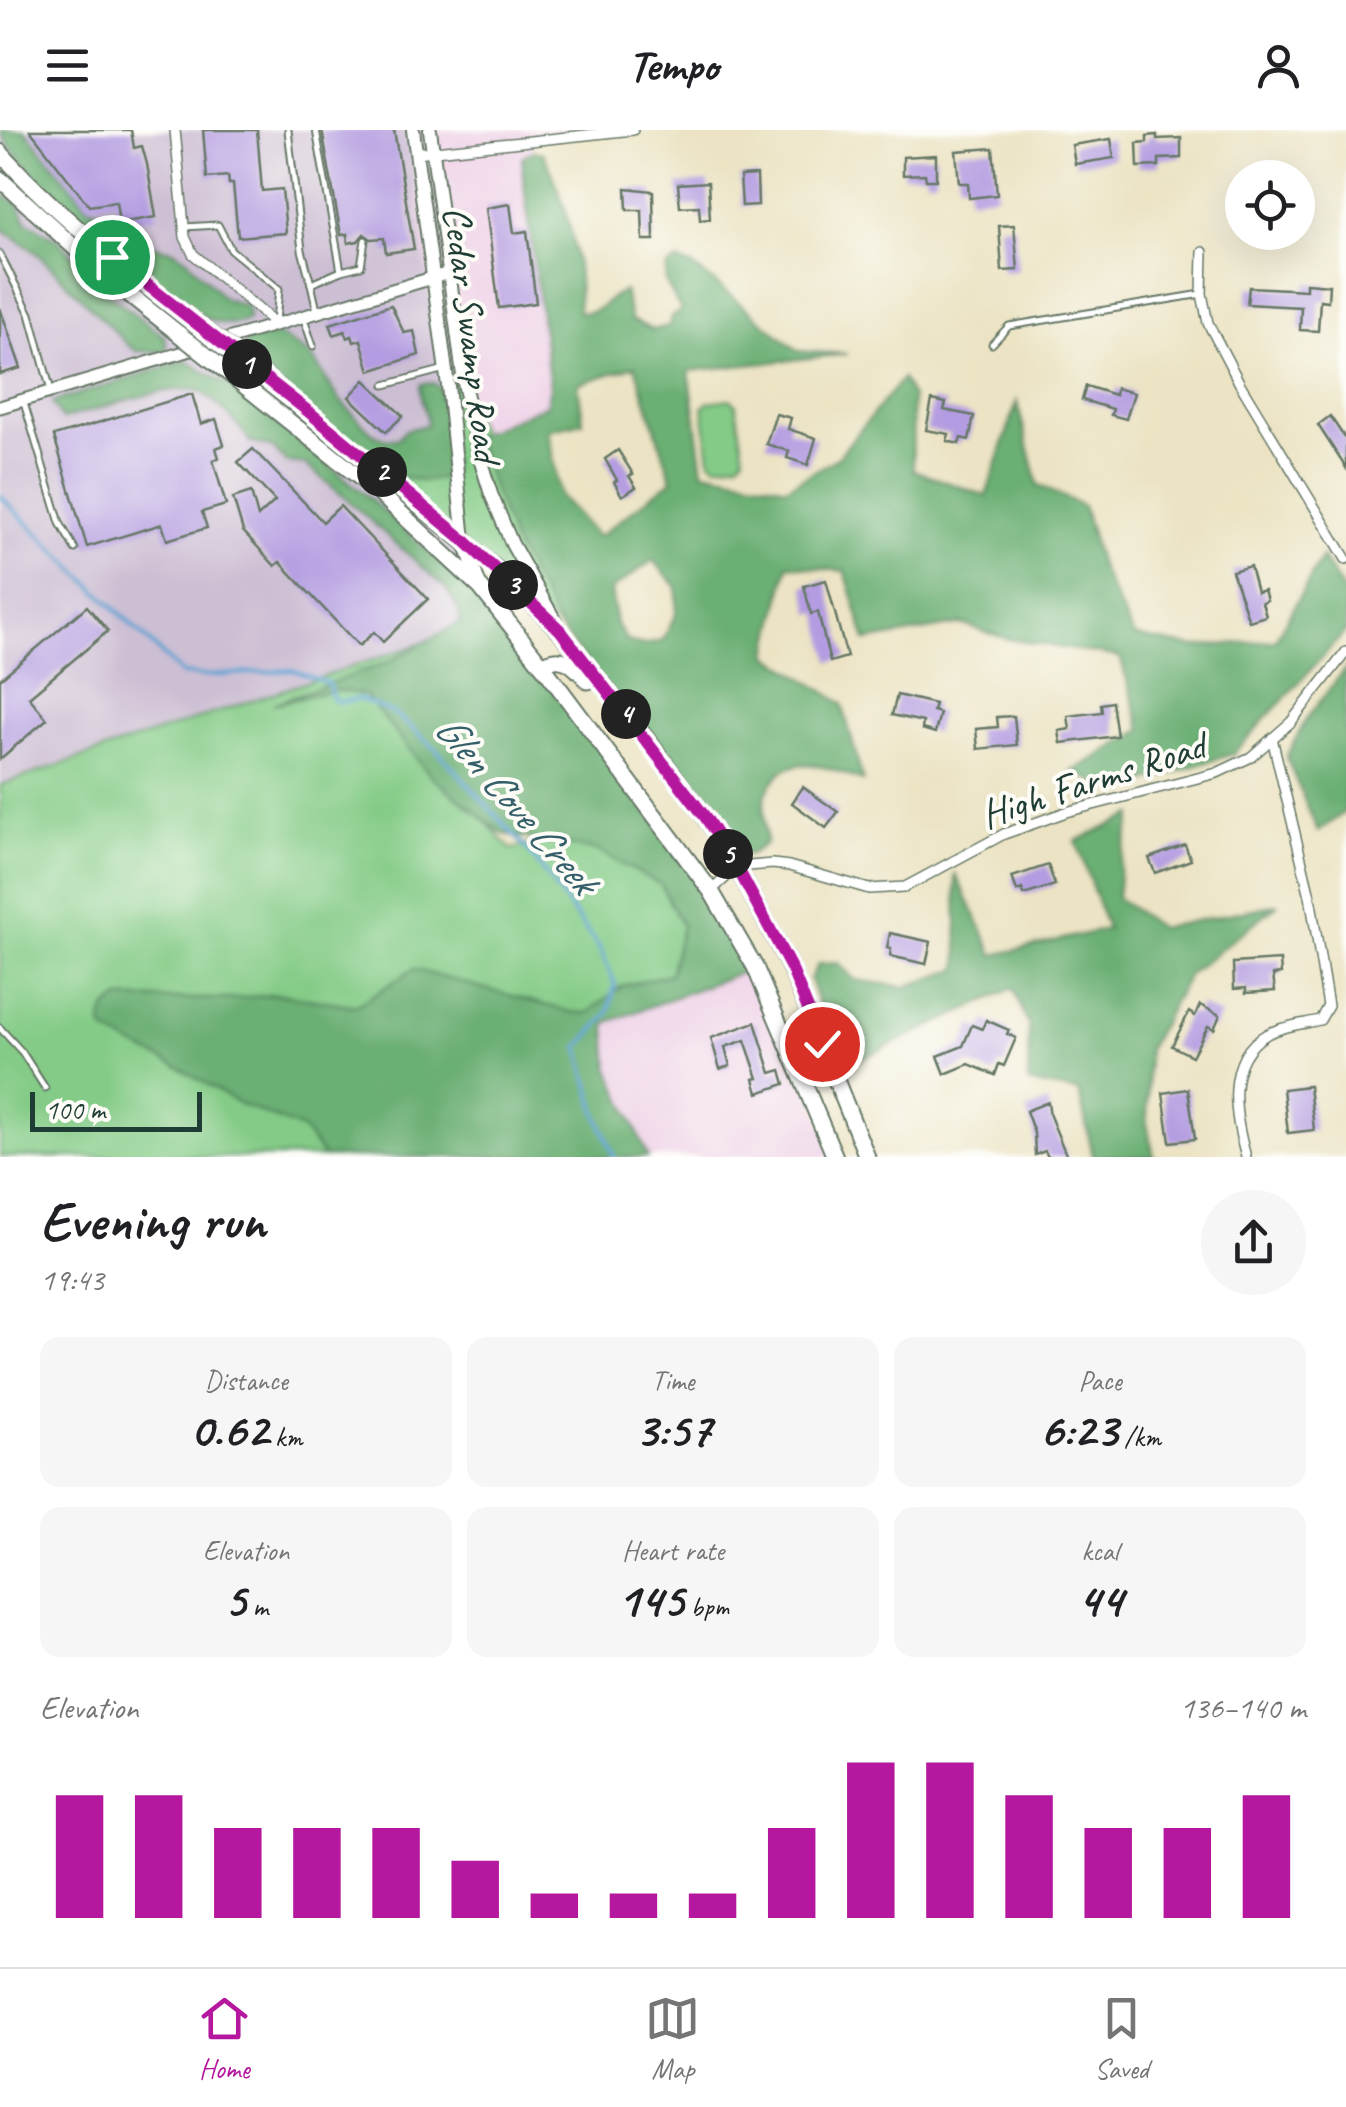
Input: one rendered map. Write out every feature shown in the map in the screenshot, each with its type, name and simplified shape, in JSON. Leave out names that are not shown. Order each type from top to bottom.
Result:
[{"type":"main road","name":"Cedar Swamp Road","points":[[413,130],[446,369],[464,540],[481,588],[711,890],[755,967],[835,1157]]},
{"type":"main road","name":"Cedar Swamp Road","points":[[430,130],[474,436],[491,494],[512,544],[560,630],[706,818],[737,867],[792,970],[867,1157]]},
{"type":"main road","points":[[0,152],[98,245],[464,540],[560,630]]},
{"type":"main road","points":[[0,179],[100,271],[378,492],[481,588]]},
{"type":"main road","points":[[434,285],[444,296],[452,352],[461,361]]},
{"type":"main road","points":[[542,664],[556,658],[574,664],[631,733],[659,756]]},
{"type":"street","points":[[176,130],[184,226],[193,254],[276,324]]},
{"type":"street","points":[[416,153],[580,132],[634,130]]},
{"type":"street","points":[[1203,252],[1202,294],[1208,323],[1240,384],[1346,559]]},
{"type":"street","points":[[0,407],[317,310],[434,285],[449,272]]},
{"type":"street","name":"High Farms Road","points":[[737,867],[790,866],[870,889],[905,888],[1004,834],[1066,812],[1218,772],[1251,758],[1291,722],[1346,652]]},
{"type":"street","points":[[1246,1157],[1236,1123],[1236,1088],[1248,1050],[1278,1029],[1320,1020],[1328,1006],[1310,896],[1272,738]]},
{"type":"street","points":[[711,890],[737,867]]},
{"type":"lane","points":[[288,130],[302,250],[317,310]]},
{"type":"lane","points":[[316,130],[341,271]]},
{"type":"lane","points":[[184,226],[218,225],[231,250],[279,288],[276,324]]},
{"type":"lane","points":[[310,284],[361,266],[365,240]]},
{"type":"lane","points":[[0,254],[30,314],[52,392]]},
{"type":"lane","points":[[992,344],[1009,326],[1202,294]]},
{"type":"lane","points":[[303,316],[313,346]]},
{"type":"lane","points":[[385,385],[446,369]]},
{"type":"lane","points":[[24,400],[60,523],[74,549]]},
{"type":"lane","points":[[0,1028],[22,1052],[45,1088]]},
{"type":"shaded area","points":[[0,130],[409,130],[472,627],[0,785]]},
{"type":"shaded area","points":[[273,130],[580,130],[580,135],[533,140],[533,151],[522,158],[550,388],[546,406],[474,436],[444,406]]},
{"type":"shaded area","points":[[755,967],[838,1157],[648,1157],[609,1067],[606,1023]]},
{"type":"green space","points":[[0,130],[25,130],[88,207],[112,216],[116,225],[146,244],[173,250],[187,259],[224,299],[247,306],[248,319],[236,324],[207,319],[161,292],[139,274],[110,240],[58,200]]},
{"type":"green space","points":[[533,151],[543,153],[559,190],[575,251],[578,312],[592,312],[624,291],[631,320],[653,330],[669,326],[671,318],[681,310],[665,281],[667,267],[678,261],[714,282],[798,351],[847,354],[689,371],[703,471],[787,487],[837,458],[902,379],[912,397],[913,470],[986,496],[1017,402],[1038,485],[1083,506],[1101,569],[1134,636],[1195,647],[1275,640],[1322,557],[1346,595],[1346,631],[1233,754],[1117,791],[1072,772],[1142,730],[1120,657],[1008,639],[961,624],[866,641],[845,571],[788,565],[768,655],[842,703],[863,781],[809,765],[785,770],[774,779],[766,794],[766,843],[749,855],[732,848],[562,631],[513,543],[474,436],[546,405],[550,387],[522,157]],"holes":[[[635,366],[672,480],[598,537],[560,496],[548,430],[583,422],[578,384]],[[653,560],[677,587],[676,614],[663,640],[645,645],[627,641],[616,624],[611,590]]]},
{"type":"green space","points":[[0,193],[19,204],[26,221],[57,239],[81,263],[91,281],[165,337],[167,348],[162,352],[136,351],[37,253],[1,228]]},
{"type":"green space","points":[[278,335],[311,356],[341,402],[372,433],[385,439],[397,439],[406,430],[427,425],[421,384],[439,387],[452,468],[447,477],[423,481],[386,474],[243,353],[243,345],[250,340]]},
{"type":"green space","points":[[186,361],[233,388],[367,496],[450,571],[518,644],[723,911],[755,967],[606,1023],[609,1067],[648,1157],[324,1157],[302,1129],[240,1104],[182,1069],[108,1033],[102,1026],[107,1009],[121,999],[233,999],[279,994],[356,1006],[414,969],[571,1012],[588,1013],[622,986],[670,974],[682,926],[661,885],[596,850],[503,834],[430,775],[365,695],[336,690],[273,704],[388,662],[461,622],[459,610],[446,588],[342,495],[305,464],[286,462],[272,447],[250,442],[228,415],[201,392],[189,389],[154,393],[62,419],[52,402]]},
{"type":"green space","points":[[456,373],[562,631],[386,474],[423,481]]},
{"type":"green space","points":[[730,399],[736,404],[744,456],[739,462],[716,465],[710,460],[703,408],[708,402]]},
{"type":"green space","points":[[423,643],[363,687],[511,849],[647,818],[742,972],[586,1030],[414,969],[356,1006],[279,994],[233,999],[121,999],[320,1114],[336,1157],[0,1157],[0,785]]},
{"type":"green space","points":[[1346,668],[1346,811],[1318,832],[1286,757],[1307,718]]},
{"type":"green space","points":[[1133,815],[1120,864],[1117,898],[1160,928],[1278,904],[1189,974],[1148,1049],[1147,1124],[1154,1157],[1093,1157],[1079,1092],[1028,1083],[1029,1027],[1013,988],[835,1071],[810,979],[818,964],[838,963],[855,980],[905,987],[959,969],[955,873],[994,955],[1107,929],[1076,841]]},
{"type":"building","points":[[30,130],[131,130],[134,148],[142,146],[156,217],[119,223],[116,202],[89,206]]},
{"type":"building","points":[[203,130],[257,130],[262,191],[282,189],[286,233],[238,237],[233,184],[229,184],[228,176],[207,178]]},
{"type":"building","points":[[322,130],[394,130],[414,249],[386,253],[384,238],[371,239],[364,234],[358,241],[348,243],[347,234],[341,235]]},
{"type":"building","points":[[1157,135],[1157,139],[1181,138],[1181,158],[1159,159],[1159,166],[1138,167],[1137,143]]},
{"type":"building","points":[[1111,139],[1114,158],[1075,164],[1072,145]]},
{"type":"building","points":[[993,148],[997,195],[969,198],[968,183],[959,183],[956,151]]},
{"type":"building","points":[[936,155],[936,180],[926,180],[925,174],[903,175],[903,157]]},
{"type":"building","points":[[757,175],[758,205],[742,206],[740,176]]},
{"type":"building","points":[[708,182],[710,219],[700,220],[699,206],[680,207],[678,184]]},
{"type":"building","points":[[626,188],[653,191],[654,240],[643,240],[642,210],[627,210]]},
{"type":"building","points":[[510,204],[514,233],[527,231],[536,303],[499,308],[486,208]]},
{"type":"building","points":[[1014,225],[1018,270],[1002,271],[999,226]]},
{"type":"building","points":[[1306,283],[1329,285],[1328,301],[1320,300],[1318,331],[1300,330],[1301,307],[1247,304],[1249,287],[1306,290]]},
{"type":"building","points":[[391,305],[404,333],[414,331],[419,355],[370,371],[361,340],[354,342],[345,331],[334,335],[330,324]]},
{"type":"building","points":[[0,308],[21,368],[0,374]]},
{"type":"building","points":[[365,380],[403,416],[386,432],[349,397]]},
{"type":"building","points":[[1086,386],[1115,395],[1116,388],[1134,393],[1126,419],[1111,415],[1113,409],[1082,400]]},
{"type":"building","points":[[192,394],[201,424],[216,419],[224,445],[216,448],[219,458],[213,460],[226,505],[202,512],[207,528],[167,540],[162,524],[87,547],[54,436]]},
{"type":"building","points":[[932,400],[946,403],[944,410],[974,416],[969,440],[961,438],[959,444],[947,441],[949,434],[926,430]]},
{"type":"building","points":[[776,414],[791,418],[788,429],[816,438],[808,465],[787,458],[789,451],[766,444]]},
{"type":"building","points":[[1330,416],[1346,440],[1346,468],[1318,425]]},
{"type":"building","points":[[253,449],[323,522],[340,506],[428,599],[383,642],[374,632],[359,646],[280,562],[275,566],[243,531],[233,498],[251,492],[258,517],[275,501],[238,462]]},
{"type":"building","points":[[618,450],[636,487],[622,496],[605,459]]},
{"type":"building","points":[[1250,566],[1257,592],[1264,590],[1267,600],[1262,602],[1266,616],[1249,621],[1232,571]]},
{"type":"building","points":[[826,580],[847,657],[830,662],[818,612],[811,614],[804,586]]},
{"type":"building","points":[[87,606],[108,631],[29,697],[47,719],[0,759],[0,679]]},
{"type":"building","points":[[897,695],[935,704],[933,711],[940,713],[935,733],[922,729],[923,722],[892,715]]},
{"type":"building","points":[[1112,702],[1117,736],[1061,743],[1059,731],[1070,729],[1068,716],[1102,712],[1101,704]]},
{"type":"building","points":[[1014,716],[1017,745],[978,749],[976,729],[998,727],[997,717]]},
{"type":"building","points":[[803,787],[838,812],[826,828],[792,803]]},
{"type":"building","points":[[1185,845],[1191,860],[1155,873],[1149,858]]},
{"type":"building","points":[[1048,865],[1055,885],[1024,895],[1022,889],[1017,891],[1012,877]]},
{"type":"building","points":[[890,933],[931,942],[926,964],[890,956]]},
{"type":"building","points":[[1280,960],[1281,974],[1273,975],[1275,991],[1246,993],[1246,988],[1234,989],[1233,963]]},
{"type":"building","points":[[1200,1005],[1220,1015],[1214,1029],[1208,1026],[1192,1056],[1172,1046],[1189,1012],[1195,1016]]},
{"type":"building","points":[[986,1020],[1009,1030],[1007,1034],[1016,1038],[1004,1066],[999,1064],[995,1075],[969,1064],[945,1074],[938,1056],[963,1046],[972,1025],[982,1029]]},
{"type":"building","points":[[755,1022],[771,1073],[781,1070],[785,1084],[758,1093],[754,1079],[758,1078],[745,1040],[725,1047],[730,1066],[720,1069],[711,1038]]},
{"type":"building","points":[[1309,1086],[1314,1130],[1288,1133],[1283,1089]]},
{"type":"building","points":[[1188,1089],[1195,1139],[1170,1142],[1163,1093]]},
{"type":"building","points":[[1048,1102],[1067,1157],[1048,1157],[1045,1151],[1035,1155],[1034,1133],[1026,1111]]},
{"type":"waterway","name":"Glen Cove Creek","points":[[0,496],[182,674],[293,670],[328,683],[333,700],[360,699],[395,714],[435,748],[530,853],[600,949],[615,984],[608,1014],[579,1047],[597,1114],[614,1157]]},
{"type":"route","points":[[112,257],[464,540],[560,630],[706,818],[792,970],[822,1044]]}]
